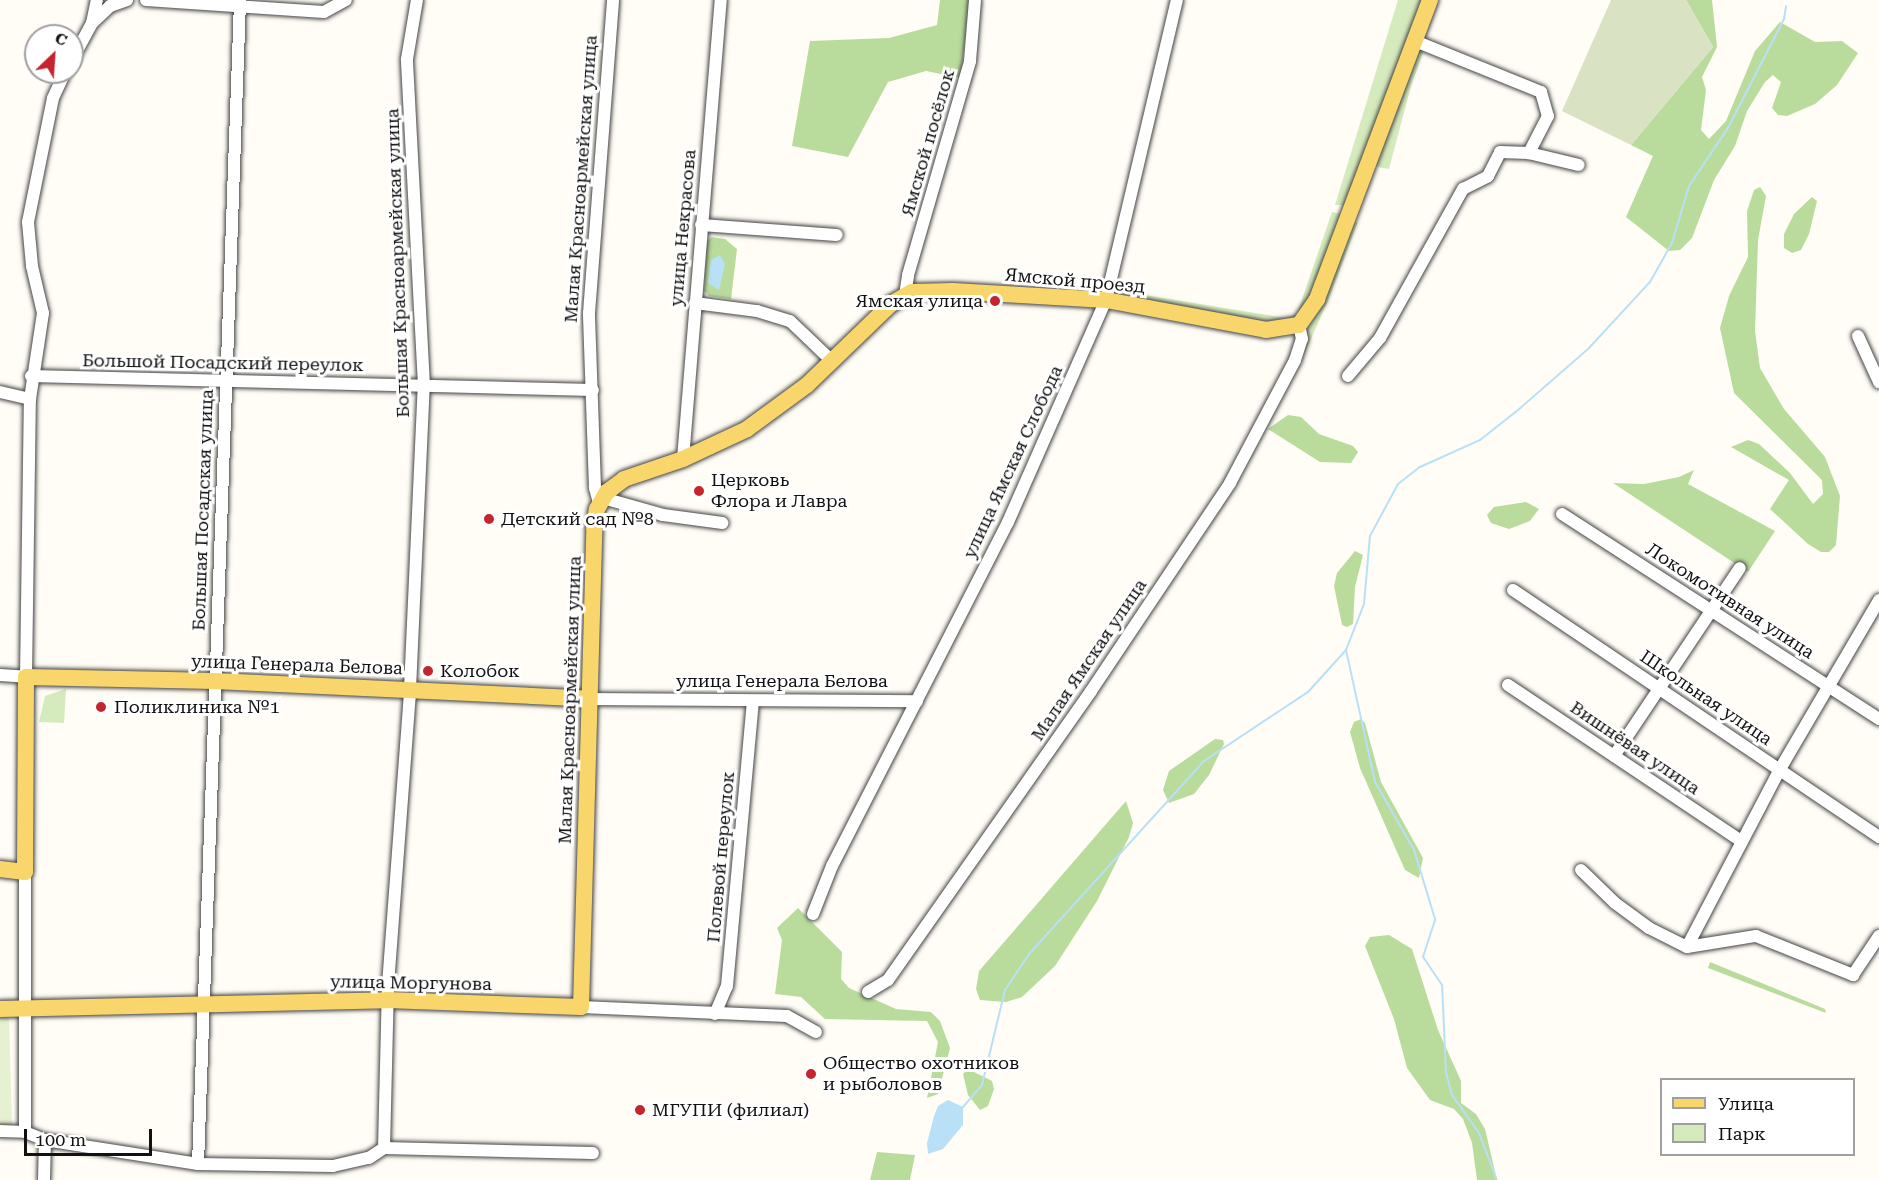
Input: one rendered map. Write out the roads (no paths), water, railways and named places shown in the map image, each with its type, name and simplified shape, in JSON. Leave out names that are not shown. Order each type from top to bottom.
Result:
[{"type":"main road","points":[[1299,325],[1320,292],[1430,0]]},
{"type":"main road","name":"Ямской проезд","points":[[905,294],[954,291],[1106,300],[1266,330],[1299,325]]},
{"type":"main road","points":[[601,501],[624,479],[683,459],[747,429],[807,385],[831,360],[905,294]]},
{"type":"main road","name":"Малая Красноармейская улица","points":[[581,1007],[594,527],[601,501]]},
{"type":"main road","points":[[0,869],[25,872],[26,676]]},
{"type":"main road","name":"улица Генерала Белова","points":[[26,676],[215,681],[590,699]]},
{"type":"main road","name":"улица Моргунова","points":[[0,1009],[387,1000],[581,1007]]},
{"type":"street","points":[[93,23],[97,0]]},
{"type":"street","points":[[84,39],[93,23],[110,6],[128,0]]},
{"type":"street","points":[[146,0],[239,2],[324,12],[346,0]]},
{"type":"street","name":"Большая Красноармейская улица","points":[[384,1148],[387,1000],[410,689],[424,386],[408,59],[417,0]]},
{"type":"street","name":"Малая Красноармейская улица","points":[[601,501],[595,488],[589,313],[613,0]]},
{"type":"street","name":"улица Некрасова","points":[[683,459],[694,303],[721,0]]},
{"type":"street","name":"Ямской посёлок","points":[[905,294],[908,275],[968,70],[975,0]]},
{"type":"street","name":"улица Ямская Слобода","points":[[813,914],[832,866],[1008,522],[1106,300],[1177,0]]},
{"type":"street","name":"Большая Посадская улица","points":[[198,1164],[239,2]]},
{"type":"street","points":[[1415,41],[1541,92],[1548,116],[1529,153]]},
{"type":"street","points":[[26,676],[31,376],[43,313],[32,266],[28,222],[53,98],[59,84]]},
{"type":"street","points":[[1348,376],[1380,338],[1463,189],[1488,176],[1500,152],[1529,153],[1579,165]]},
{"type":"street","points":[[701,225],[837,235]]},
{"type":"street","points":[[694,303],[757,311],[790,321],[831,360]]},
{"type":"street","name":"Малая Ямская улица","points":[[868,992],[888,980],[1091,691],[1230,483],[1296,360],[1302,339],[1299,325]]},
{"type":"street","points":[[1858,336],[1879,382]]},
{"type":"street","name":"Большой Посадский переулок","points":[[31,376],[593,390]]},
{"type":"street","points":[[0,392],[30,399]]},
{"type":"street","points":[[601,501],[663,515],[722,523]]},
{"type":"street","name":"Локомотивная улица","points":[[1562,514],[1879,720]]},
{"type":"street","points":[[1614,756],[1740,568]]},
{"type":"street","name":"Школьная улица","points":[[1513,590],[1879,837]]},
{"type":"street","points":[[1687,947],[1780,769],[1827,685],[1879,600]]},
{"type":"street","name":"улица Генерала Белова","points":[[0,675],[26,676]]},
{"type":"street","name":"Вишнёвая улица","points":[[1508,685],[1741,841]]},
{"type":"street","name":"улица Генерала Белова","points":[[590,699],[753,702],[917,701]]},
{"type":"street","name":"Полевой переулок","points":[[715,1014],[727,986],[753,702]]},
{"type":"street","points":[[1581,870],[1615,903],[1649,928],[1687,947],[1756,936],[1853,975],[1879,936]]},
{"type":"street","points":[[25,872],[25,1132]]},
{"type":"street","name":"улица Моргунова","points":[[581,1007],[787,1016],[816,1032]]},
{"type":"street","points":[[0,1131],[25,1132],[45,1140],[198,1164],[333,1166],[369,1158],[384,1148],[592,1153]]},
{"type":"street","points":[[44,1180],[45,1140]]},
{"type":"water","points":[[720,255],[725,264],[719,290],[708,283],[711,260]]},
{"type":"water","points":[[948,1100],[963,1107],[963,1125],[943,1149],[928,1154],[927,1143],[934,1116],[938,1106]]},
{"type":"waterway","points":[[1497,1180],[1479,1133],[1452,1095],[1446,1072],[1442,985],[1423,957],[1435,919],[1414,850],[1375,782],[1346,650],[1364,604],[1370,536],[1398,484],[1420,467],[1480,440],[1518,410],[1589,348],[1650,282],[1672,243],[1689,186],[1728,128],[1784,19],[1786,6]]},
{"type":"waterway","points":[[963,1107],[982,1085],[1005,990],[1029,954],[1204,761],[1308,692],[1346,650]]},
{"type":"place","name":"Ямская улица","points":[[995,301]]},
{"type":"place","name":"Церковь Флора и Лавра","points":[[699,491]]},
{"type":"place","name":"Детский сад №8","points":[[489,519]]},
{"type":"place","name":"Колобок","points":[[428,671]]},
{"type":"place","name":"Поликлиника №1","points":[[101,707]]},
{"type":"place","name":"Общество охотников и рыболовов","points":[[811,1074]]},
{"type":"place","name":"МГУПИ (филиал)","points":[[640,1110]]}]
